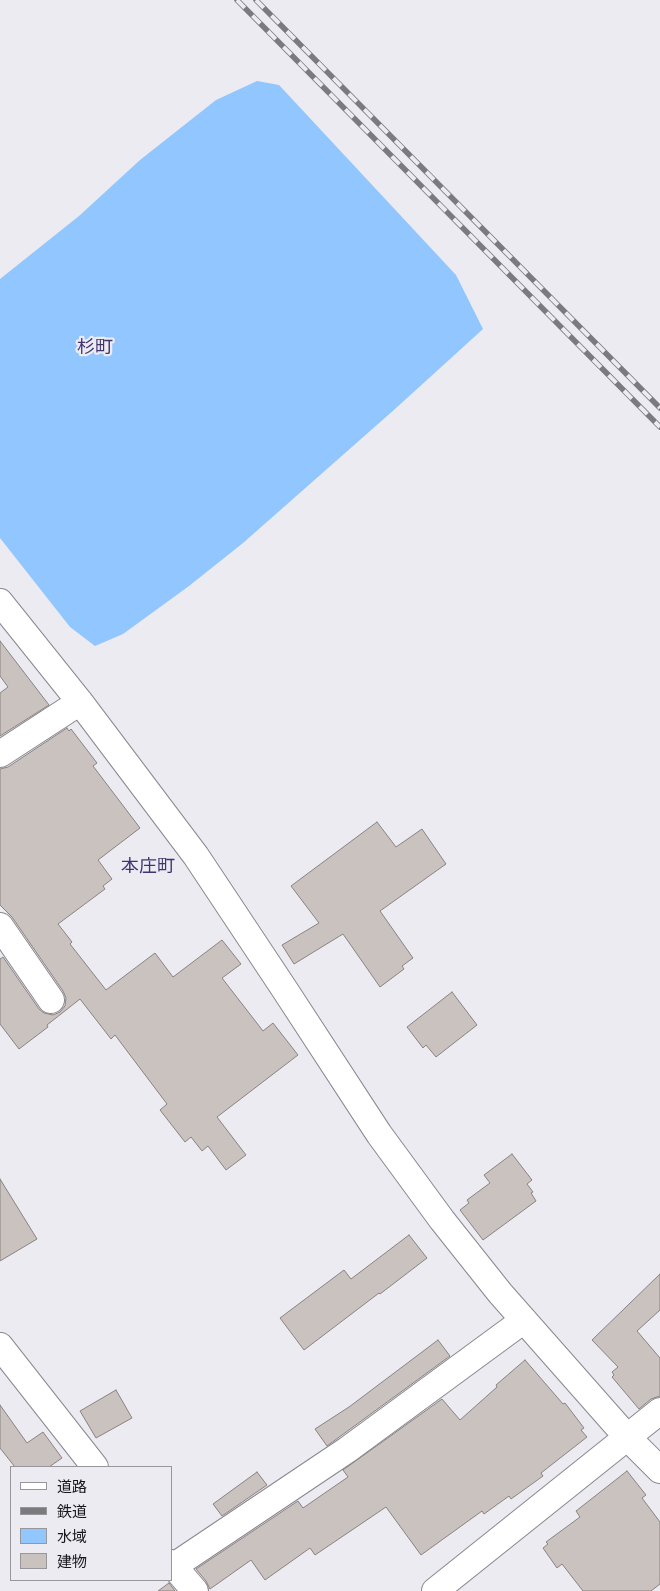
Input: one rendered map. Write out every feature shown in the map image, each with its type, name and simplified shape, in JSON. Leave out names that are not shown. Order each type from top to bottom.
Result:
[{"type":"street","points":[[0,602],[80,702],[196,856],[379,1134],[442,1220],[500,1293],[627,1438],[660,1470]]},
{"type":"street","points":[[0,754],[80,702]]},
{"type":"street","points":[[0,926],[51,1000]]},
{"type":"street","points":[[195,1591],[172,1564],[347,1450],[524,1320]]},
{"type":"street","points":[[0,1346],[94,1466]]},
{"type":"street","points":[[434,1591],[660,1411]]},
{"type":"water","points":[[257,81],[279,85],[456,275],[483,329],[243,543],[189,586],[123,634],[95,646],[70,627],[0,538],[0,279],[79,216],[140,160],[216,100]]},
{"type":"building","points":[[0,641],[49,705],[0,736],[0,693],[8,687],[0,676]]},
{"type":"building","points":[[67,728],[69,731],[71,729],[97,763],[93,766],[140,828],[98,860],[112,879],[103,886],[105,889],[58,924],[72,942],[70,944],[106,990],[155,953],[173,977],[222,940],[241,964],[222,978],[263,1031],[273,1023],[298,1055],[217,1117],[246,1155],[226,1170],[208,1146],[202,1151],[191,1137],[185,1142],[160,1110],[167,1104],[115,1035],[111,1039],[80,999],[19,1049],[0,1024],[0,959],[3,957],[39,1009],[44,1013],[53,1015],[60,1012],[65,1006],[66,998],[63,991],[12,917],[0,905],[0,769],[8,767]]},
{"type":"building","points":[[377,822],[396,847],[422,829],[446,864],[380,911],[413,958],[402,966],[404,969],[380,987],[343,934],[294,964],[282,945],[319,923],[291,886]]},
{"type":"building","points":[[452,992],[477,1025],[436,1057],[426,1045],[423,1048],[407,1027]]},
{"type":"building","points":[[512,1154],[532,1180],[527,1184],[533,1192],[531,1193],[536,1201],[483,1240],[460,1210],[469,1203],[467,1200],[490,1183],[484,1175]]},
{"type":"building","points":[[0,1179],[37,1239],[0,1261]]},
{"type":"building","points":[[409,1235],[427,1258],[304,1350],[280,1318],[344,1270],[351,1279]]},
{"type":"building","points":[[660,1274],[660,1310],[637,1331],[660,1358],[660,1396],[651,1399],[639,1409],[612,1377],[614,1375],[612,1372],[618,1367],[592,1340]]},
{"type":"building","points":[[438,1340],[450,1356],[327,1446],[315,1429],[349,1407]]},
{"type":"building","points":[[525,1360],[563,1404],[565,1403],[584,1428],[581,1430],[587,1437],[541,1473],[543,1476],[511,1499],[509,1496],[484,1514],[482,1511],[421,1555],[386,1507],[315,1555],[310,1548],[265,1580],[251,1560],[210,1589],[196,1569],[298,1501],[303,1508],[348,1477],[343,1470],[442,1399],[460,1420]]},
{"type":"building","points":[[116,1390],[132,1418],[96,1438],[80,1411]]},
{"type":"building","points":[[0,1405],[27,1443],[43,1432],[62,1458],[50,1466],[14,1466],[0,1448]]},
{"type":"building","points":[[627,1471],[646,1495],[642,1498],[660,1522],[660,1584],[651,1591],[583,1591],[562,1564],[557,1568],[543,1548],[548,1544],[546,1542],[580,1517],[576,1511]]},
{"type":"building","points":[[257,1472],[267,1485],[222,1516],[213,1504]]},
{"type":"building","points":[[169,1583],[175,1591],[158,1591]]},
{"type":"railway","points":[[237,0],[660,427]]},
{"type":"railway","points":[[256,0],[660,408]]},
{"type":"district","name":"杉町","points":[[95,348]]},
{"type":"district","name":"本庄町","points":[[148,867]]}]
